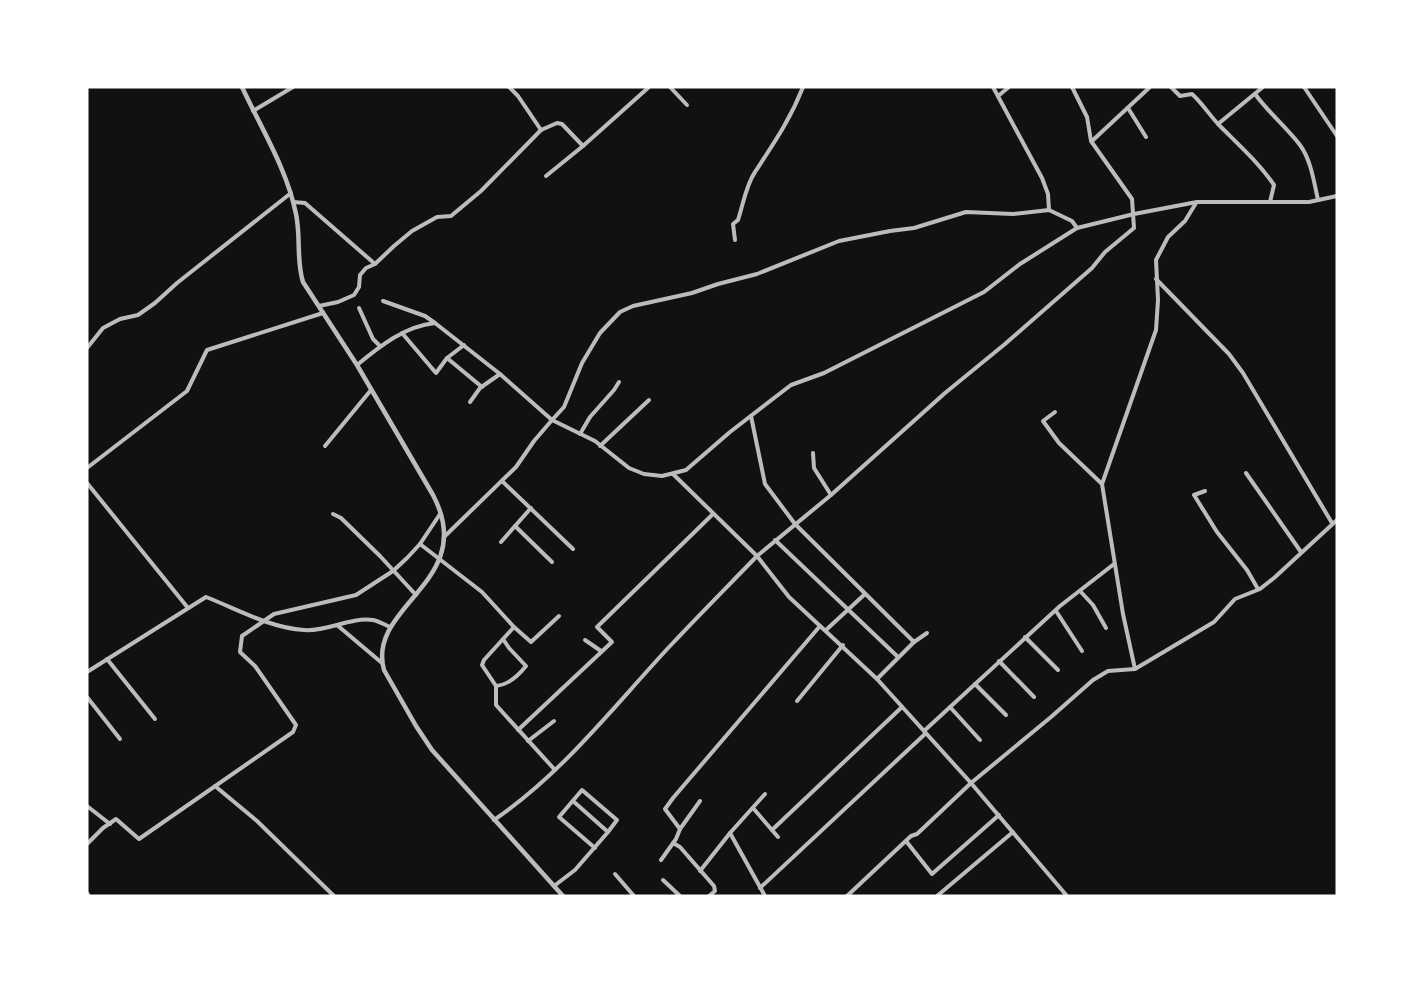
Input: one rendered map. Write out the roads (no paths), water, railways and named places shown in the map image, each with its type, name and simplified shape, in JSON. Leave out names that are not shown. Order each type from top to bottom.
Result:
[{"type":"street","points":[[242,87],[291,193],[298,225],[300,272],[303,282],[357,365],[441,512],[444,537],[440,560],[390,627],[384,643],[382,663],[388,680],[432,750],[563,896]]},
{"type":"street","points":[[253,111],[293,87]]},
{"type":"street","points":[[509,87],[542,130]]},
{"type":"street","points":[[546,176],[649,87]]},
{"type":"street","points":[[670,87],[687,105]]},
{"type":"street","points":[[735,240],[733,224],[738,220],[754,174],[767,157],[787,122],[803,87]]},
{"type":"street","points":[[993,87],[1042,178],[1048,194],[1048,210]]},
{"type":"street","points":[[998,96],[1009,87]]},
{"type":"street","points":[[494,820],[525,797],[602,723],[670,646],[757,556],[1005,344],[1134,228],[1132,199],[1091,141],[1086,117],[1072,87]]},
{"type":"street","points":[[1091,141],[1150,87]]},
{"type":"street","points":[[1171,87],[1179,96],[1192,94],[1207,108],[1218,124],[1247,151],[1274,185],[1270,202]]},
{"type":"street","points":[[1218,124],[1263,87]]},
{"type":"street","points":[[1304,87],[1337,136]]},
{"type":"street","points":[[1255,94],[1301,146],[1308,161],[1318,200]]},
{"type":"street","points":[[1128,108],[1146,137]]},
{"type":"street","points":[[319,306],[338,302],[354,295],[359,288],[360,275],[366,268],[375,264],[412,231],[437,217],[452,216],[481,191],[542,130],[557,123],[562,124],[583,146]]},
{"type":"street","points":[[87,348],[103,328],[120,319],[138,315],[155,303],[291,193]]},
{"type":"street","points":[[383,301],[425,316],[435,323],[500,374],[552,420],[596,441],[629,468],[644,474],[662,476],[686,470],[791,384],[824,373],[984,292],[1020,264],[1077,228],[1197,202],[1309,202],[1337,196]]},
{"type":"street","points":[[293,202],[305,204],[375,264]]},
{"type":"street","points":[[1135,669],[1123,614],[1101,484],[1156,330],[1158,300],[1155,278],[1156,260],[1168,237],[1185,221],[1197,202]]},
{"type":"street","points":[[444,537],[516,467],[534,441],[564,407],[588,351],[600,333],[620,312],[633,306],[692,293],[757,274],[839,240],[914,228],[966,212],[1013,214],[1048,210],[1072,220],[1077,228]]},
{"type":"street","points":[[847,896],[971,783],[1093,680],[1107,671],[1135,669],[1214,622],[1235,599],[1258,589],[1274,578],[1335,522],[1244,373],[1229,354],[1155,278]]},
{"type":"street","points":[[359,308],[373,339],[380,346]]},
{"type":"street","points":[[87,468],[188,391],[207,350],[323,313]]},
{"type":"street","points":[[357,365],[380,346],[402,333],[422,324],[435,323]]},
{"type":"street","points":[[402,333],[436,373],[447,358],[464,345]]},
{"type":"street","points":[[447,358],[482,387]]},
{"type":"street","points":[[470,402],[482,387],[500,374]]},
{"type":"street","points":[[580,434],[590,417],[619,382]]},
{"type":"street","points":[[326,446],[371,390]]},
{"type":"street","points":[[600,446],[649,400]]},
{"type":"street","points":[[1055,412],[1043,421],[1059,443],[1101,484]]},
{"type":"street","points":[[751,416],[765,484],[795,524],[914,642]]},
{"type":"street","points":[[813,453],[814,468],[831,495]]},
{"type":"street","points":[[673,473],[757,556],[789,597],[877,679],[971,783],[1067,896]]},
{"type":"street","points":[[1246,473],[1301,552]]},
{"type":"street","points":[[502,481],[573,549]]},
{"type":"street","points":[[87,483],[188,608]]},
{"type":"street","points":[[1205,491],[1194,495],[1217,532],[1247,570],[1258,589]]},
{"type":"street","points":[[501,542],[531,508]]},
{"type":"street","points":[[87,844],[116,819],[139,839],[293,732],[296,725],[255,666],[240,652],[242,636],[274,614],[356,595],[393,571],[420,544],[441,512]]},
{"type":"street","points":[[333,514],[348,526],[416,595]]},
{"type":"street","points":[[518,730],[612,642],[597,627],[713,514]]},
{"type":"street","points":[[515,525],[552,562]]},
{"type":"street","points":[[775,540],[898,657]]},
{"type":"street","points":[[420,544],[482,592],[531,642],[559,616]]},
{"type":"street","points":[[760,888],[1025,637],[1115,563]]},
{"type":"street","points":[[1080,591],[1093,605],[1106,628]]},
{"type":"street","points":[[826,630],[865,594]]},
{"type":"street","points":[[87,672],[206,597],[263,620],[305,631],[374,620],[390,627]]},
{"type":"street","points":[[1056,611],[1082,651]]},
{"type":"street","points":[[336,625],[382,663]]},
{"type":"street","points":[[680,829],[666,809],[673,798],[820,626]]},
{"type":"street","points":[[514,627],[482,665],[495,686],[496,705],[555,770]]},
{"type":"street","points":[[877,679],[914,642],[927,633]]},
{"type":"street","points":[[1025,637],[1058,670]]},
{"type":"street","points":[[495,686],[502,686],[519,675],[526,666],[503,639]]},
{"type":"street","points":[[585,640],[601,651]]},
{"type":"street","points":[[797,701],[843,645]]},
{"type":"street","points":[[107,659],[155,719]]},
{"type":"street","points":[[999,661],[1034,697]]},
{"type":"street","points":[[975,684],[1006,715]]},
{"type":"street","points":[[87,697],[120,739]]},
{"type":"street","points":[[772,830],[902,707]]},
{"type":"street","points":[[950,707],[980,740]]},
{"type":"street","points":[[528,741],[554,721]]},
{"type":"street","points":[[216,786],[334,896]]},
{"type":"street","points":[[554,886],[575,870],[595,848],[617,820],[582,790],[559,817],[595,848]]},
{"type":"street","points":[[700,871],[765,794]]},
{"type":"street","points":[[573,801],[608,832]]},
{"type":"street","points":[[660,860],[700,801]]},
{"type":"street","points":[[87,806],[110,824]]},
{"type":"street","points":[[753,808],[778,837]]},
{"type":"street","points":[[906,841],[933,874],[999,815]]},
{"type":"street","points":[[938,896],[1013,832]]},
{"type":"street","points":[[730,833],[765,896]]},
{"type":"street","points":[[673,843],[680,847],[714,886],[715,891],[709,896]]},
{"type":"street","points":[[615,874],[634,896]]},
{"type":"street","points":[[663,880],[680,896]]}]
